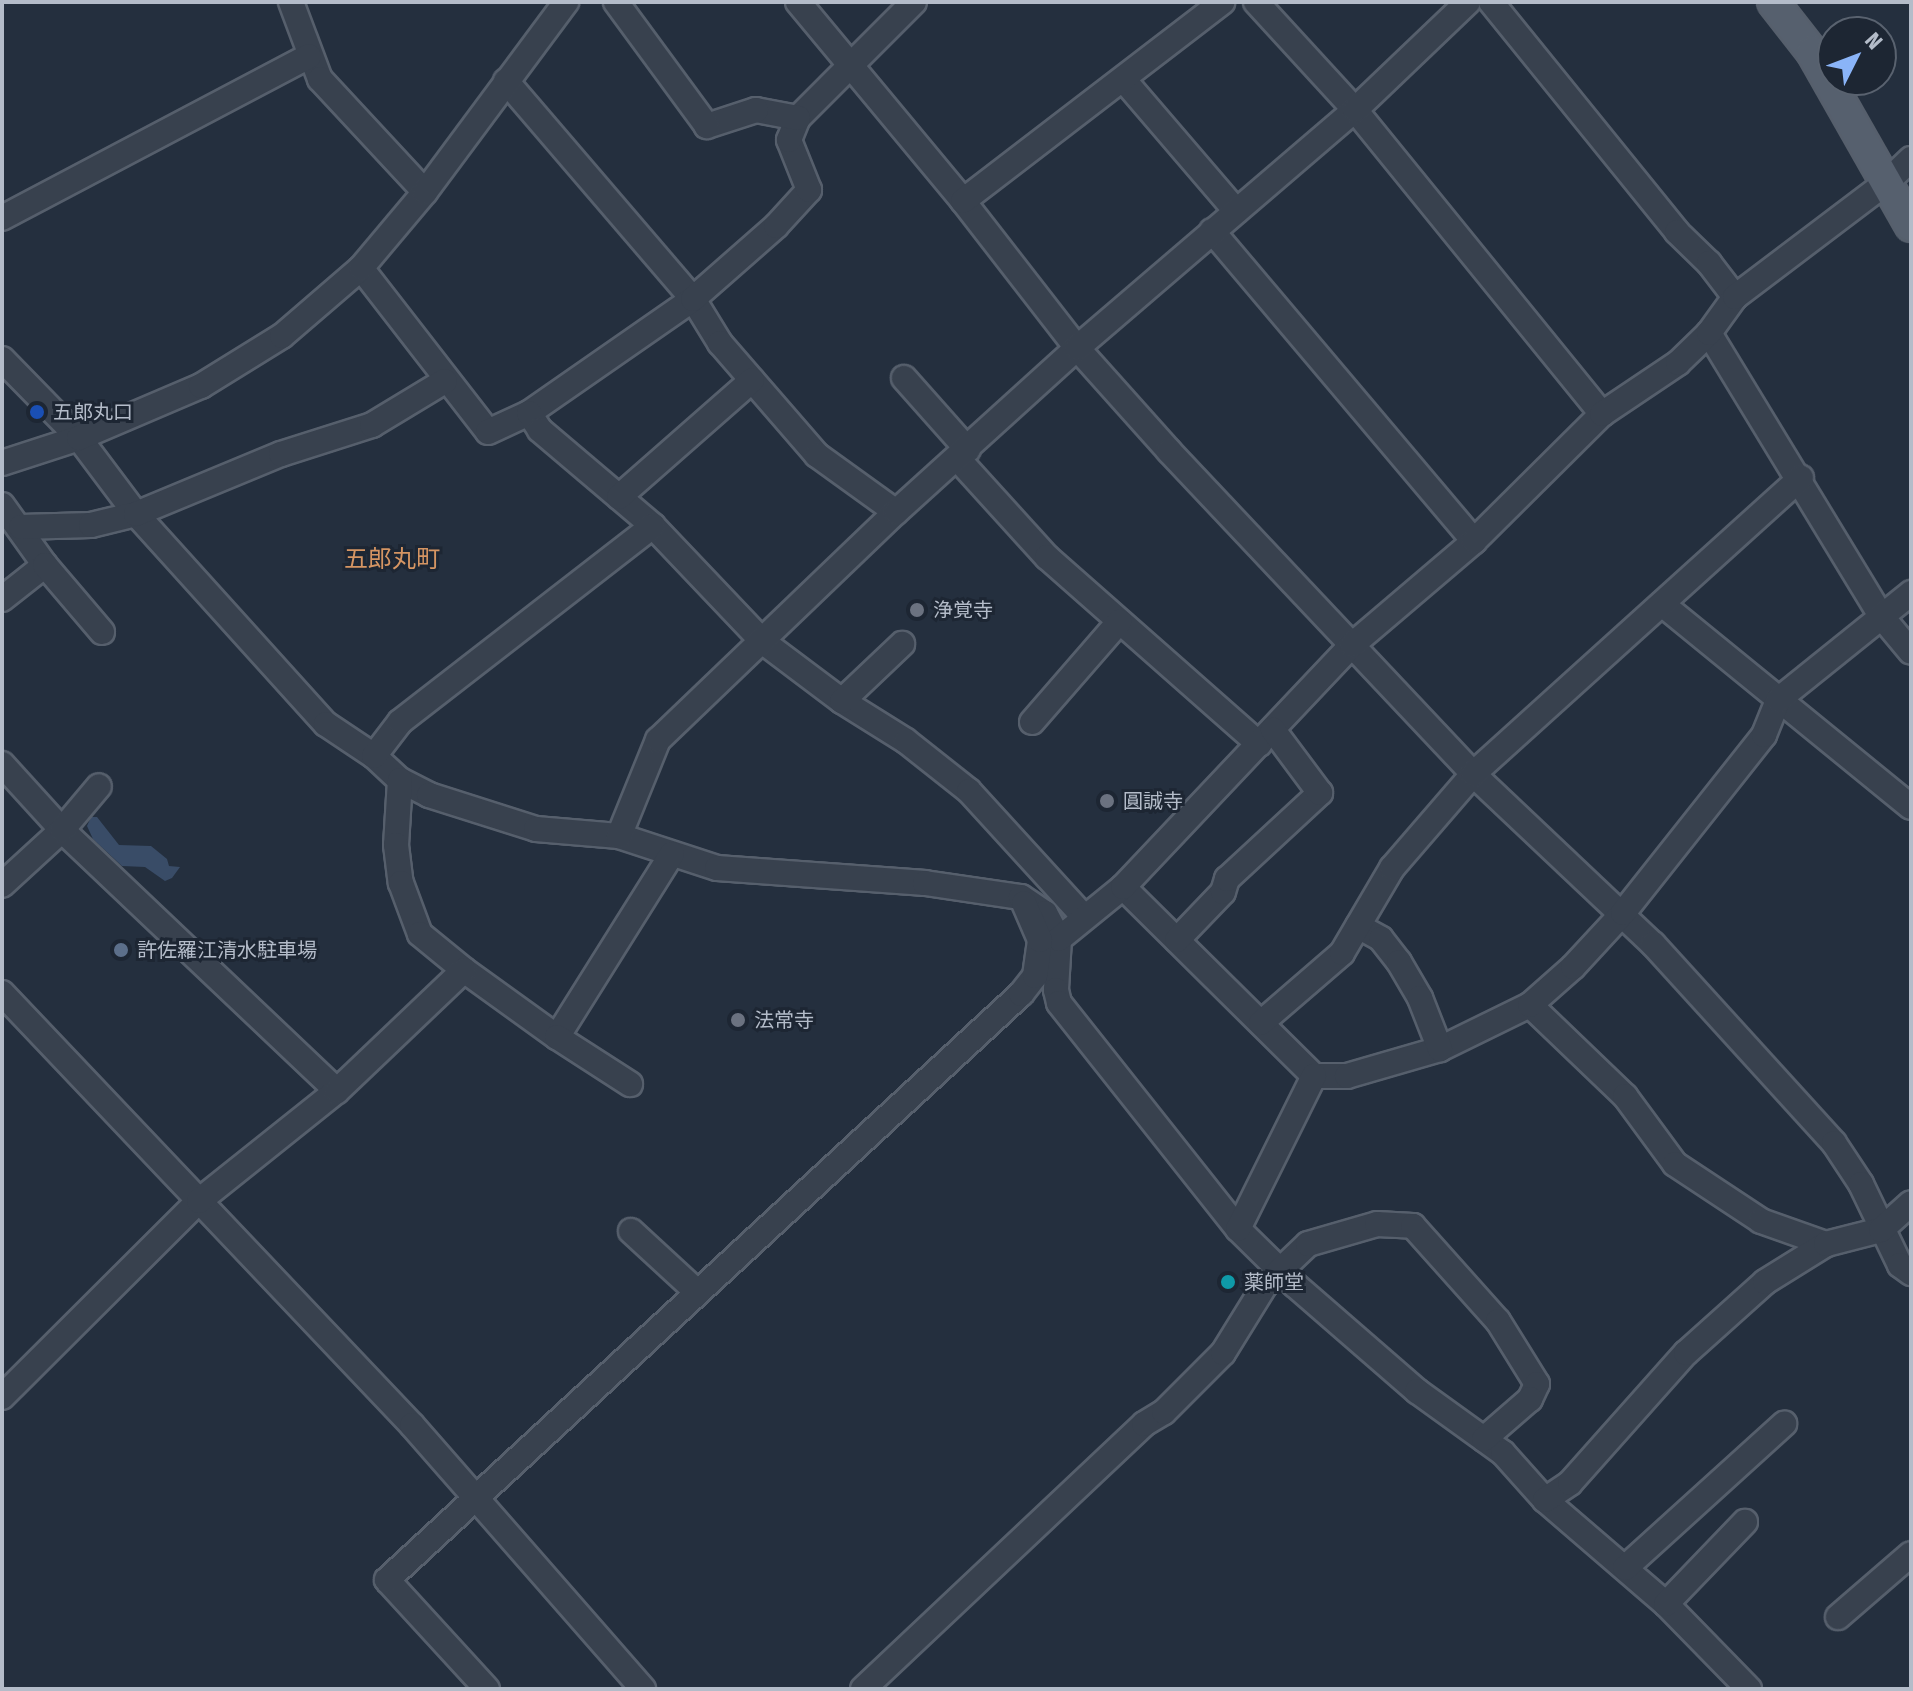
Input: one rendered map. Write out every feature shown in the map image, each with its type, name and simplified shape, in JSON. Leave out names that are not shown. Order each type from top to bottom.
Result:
[{"type":"main road","points":[[1773,2],[1812,52],[1911,226]]},
{"type":"street","points":[[291,2],[320,79],[425,192]]},
{"type":"street","points":[[2,463],[79,438],[201,386],[282,336],[361,268],[425,192],[566,2]]},
{"type":"street","points":[[616,2],[707,126],[756,110],[798,118]]},
{"type":"street","points":[[798,2],[963,201],[1077,348],[1473,774],[1623,913],[1834,1143],[1861,1184],[1900,1265],[1911,1273]]},
{"type":"street","points":[[361,268],[445,381],[488,432],[529,413],[693,299],[776,226],[809,190],[789,140],[798,118],[914,2]]},
{"type":"street","points":[[963,201],[1032,144],[1123,79],[1222,2]]},
{"type":"street","points":[[1256,2],[1355,110],[1602,414]]},
{"type":"street","points":[[619,836],[658,740],[896,512],[1077,348],[1355,110],[1468,2]]},
{"type":"street","points":[[1491,2],[1677,232],[1709,263],[1735,297]]},
{"type":"street","points":[[2,218],[309,56]]},
{"type":"street","points":[[1123,79],[1236,211]]},
{"type":"street","points":[[506,81],[693,299],[720,343],[817,455],[896,512]]},
{"type":"street","points":[[1059,939],[1123,887],[1352,645],[1474,541],[1602,414],[1678,363],[1709,333],[1735,297],[1887,182],[1911,159]]},
{"type":"street","points":[[1212,231],[1474,541]]},
{"type":"street","points":[[1709,333],[1801,478],[1882,617],[1911,652]]},
{"type":"street","points":[[2,359],[79,438],[136,514],[326,724],[374,756],[400,780],[429,795],[536,829],[619,836],[717,868],[925,883],[1021,897],[1045,913],[1059,939],[1059,1003],[1238,1229],[1279,1270],[1417,1391],[1503,1453],[1545,1500],[1666,1604],[1749,1689]]},
{"type":"street","points":[[904,378],[1047,557],[1119,622],[1266,737],[1320,793],[1227,879],[1223,892],[1177,940]]},
{"type":"street","points":[[619,497],[752,380]]},
{"type":"street","points":[[21,527],[91,525],[136,514],[281,454],[372,425],[445,381]]},
{"type":"street","points":[[529,413],[540,430],[653,526],[762,641],[842,701],[906,741],[969,791],[1084,917]]},
{"type":"street","points":[[1261,1023],[1342,953],[1392,868],[1473,774],[1801,478]]},
{"type":"street","points":[[2,505],[21,527],[45,565],[102,632]]},
{"type":"street","points":[[374,756],[400,722],[653,526]]},
{"type":"street","points":[[2,599],[45,565]]},
{"type":"street","points":[[1123,887],[1314,1076],[1347,1076],[1440,1049],[1530,1005],[1573,967],[1623,913],[1764,735],[1778,700],[1911,593]]},
{"type":"street","points":[[1662,604],[1911,807]]},
{"type":"street","points":[[1032,722],[1119,622]]},
{"type":"street","points":[[842,701],[902,644]]},
{"type":"street","points":[[2,764],[62,830],[337,1091]]},
{"type":"street","points":[[400,780],[396,845],[401,883],[420,934],[557,1037],[630,1084]]},
{"type":"street","points":[[2,885],[62,830],[99,786]]},
{"type":"street","points":[[557,1037],[672,854]]},
{"type":"street","points":[[487,1689],[387,1580],[1021,994],[1035,976],[1040,940],[1021,897]]},
{"type":"street","points":[[1358,926],[1381,939],[1399,962],[1420,998],[1440,1049]]},
{"type":"street","points":[[2,1397],[199,1201],[337,1091],[464,970]]},
{"type":"street","points":[[2,993],[412,1425],[643,1689]]},
{"type":"street","points":[[1530,1005],[1625,1096],[1675,1164],[1761,1221],[1826,1244]]},
{"type":"street","points":[[1238,1229],[1314,1076]]},
{"type":"street","points":[[1545,1500],[1570,1483],[1686,1353],[1765,1282],[1826,1244],[1881,1230],[1911,1203]]},
{"type":"street","points":[[863,1689],[1223,1353],[1265,1285],[1308,1244],[1327,1241],[1355,1228],[1377,1224],[1413,1226],[1498,1321],[1537,1384],[1530,1399],[1484,1439]]},
{"type":"street","points":[[631,1231],[697,1292]]},
{"type":"street","points":[[1625,1568],[1784,1424]]},
{"type":"street","points":[[1666,1604],[1745,1522]]},
{"type":"street","points":[[1838,1617],[1911,1554]]},
{"type":"water","points":[[91,817],[97,817],[119,845],[151,846],[167,859],[169,866],[180,867],[172,878],[165,881],[145,867],[122,866],[93,839],[87,826]]},
{"type":"place","name":"五郎丸口","points":[[37,412]]},
{"type":"place","name":"浄覚寺","points":[[917,610]]},
{"type":"place","name":"圓誠寺","points":[[1107,801]]},
{"type":"place","name":"許佐羅江清水駐車場","points":[[121,950]]},
{"type":"place","name":"法常寺","points":[[738,1020]]},
{"type":"place","name":"薬師堂","points":[[1228,1282]]},
{"type":"district","name":"五郎丸町","points":[[392,560]]}]
